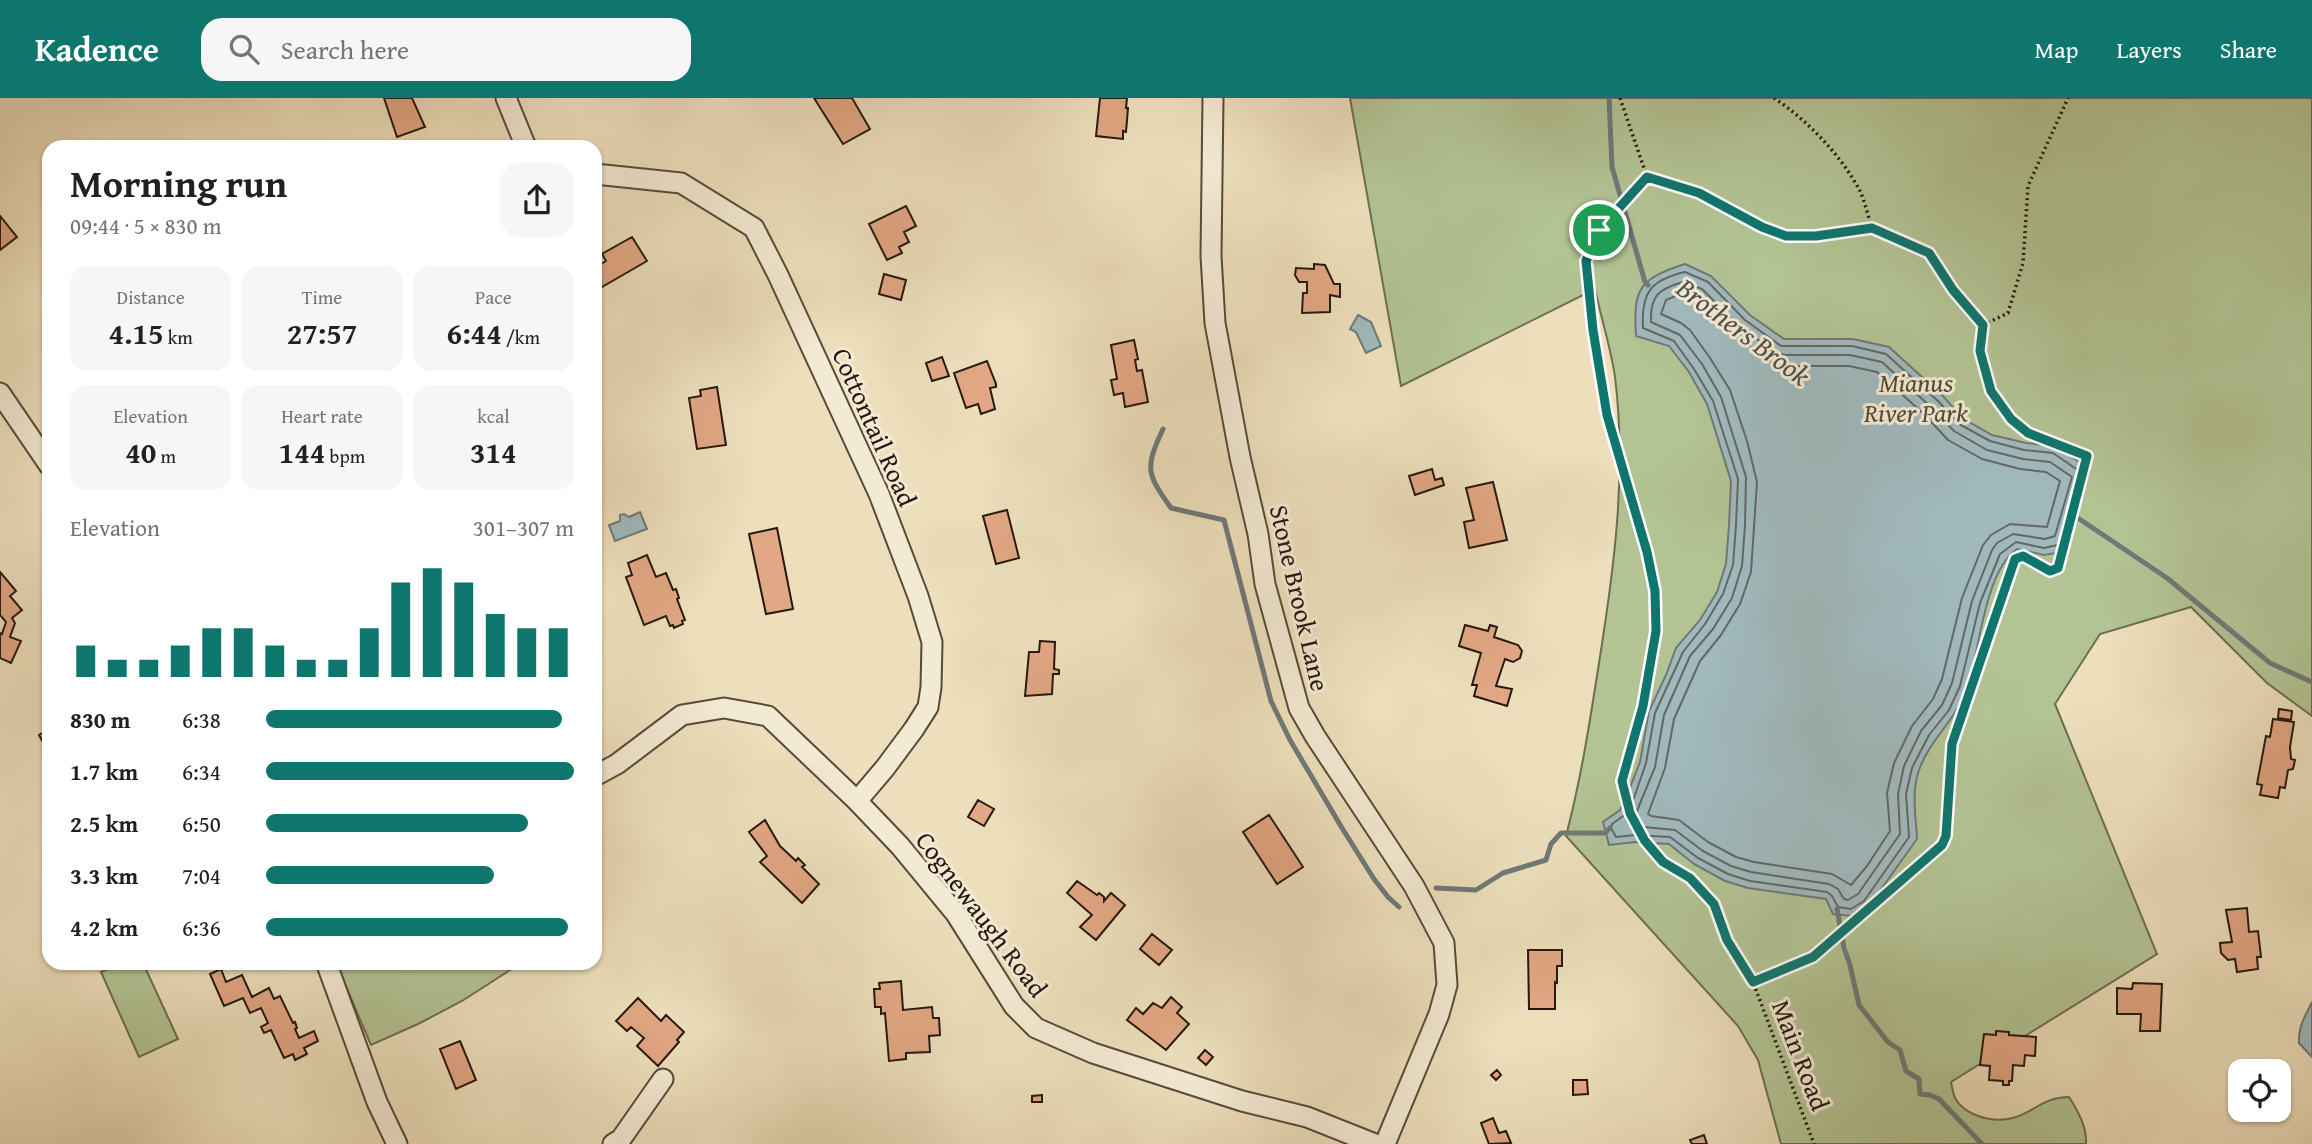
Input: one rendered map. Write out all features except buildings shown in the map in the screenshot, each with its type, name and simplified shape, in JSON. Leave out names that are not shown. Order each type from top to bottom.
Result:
[{"type":"street","points":[[506,98],[523,140]]},
{"type":"street","name":"Stone Brook Lane","points":[[1213,98],[1212,256],[1215,323],[1240,457],[1258,534],[1265,584],[1299,708],[1357,802],[1414,886],[1444,943],[1447,985],[1439,1014],[1385,1144]]},
{"type":"street","name":"Cottontail Road","points":[[602,175],[681,183],[754,228],[878,494],[918,596],[932,642],[931,687],[928,707],[914,729],[857,801]]},
{"type":"street","points":[[0,393],[42,451]]},
{"type":"street","name":"Cognewaugh Road","points":[[602,772],[682,715],[724,708],[768,716],[900,846],[956,914],[1014,1006],[1036,1028],[1093,1053],[1242,1101],[1307,1117],[1375,1144]]},
{"type":"street","points":[[329,970],[377,1101],[397,1144]]},
{"type":"street","points":[[613,1144],[621,1139],[663,1079]]},
{"type":"path","points":[[1620,98],[1647,177],[1699,193],[1762,227],[1786,236],[1816,236],[1872,228],[1929,253],[1953,290],[1983,325],[1980,351],[1991,391],[2011,419],[2028,433],[2087,456],[2058,568],[2050,571],[2023,556],[2015,559],[1952,744],[1946,836],[1942,845],[1813,957],[1753,982]]},
{"type":"path","points":[[1774,98],[1819,135],[1839,161],[1860,191],[1872,228]]},
{"type":"path","points":[[1983,325],[2008,313],[2022,263],[2028,186],[2068,98]]},
{"type":"path","name":"Main Road","points":[[1647,177],[1599,230],[1586,261],[1593,330],[1607,415],[1647,552],[1655,591],[1656,631],[1643,706],[1622,781],[1630,813],[1645,841],[1663,862],[1690,878],[1714,904],[1727,940],[1753,982],[1814,1144]]},
{"type":"green space","name":"Mianus River Park","points":[[1350,98],[2312,98],[2312,716],[2267,683],[2191,607],[2100,634],[2055,704],[2157,954],[1951,1082],[1959,1104],[1971,1113],[1993,1119],[2016,1117],[2043,1103],[2069,1097],[2083,1125],[2086,1144],[1781,1144],[1758,1060],[1738,1026],[1566,836],[1585,750],[1604,628],[1614,557],[1619,485],[1620,449],[1615,377],[1595,289],[1401,386]]},
{"type":"green space","points":[[146,970],[178,1039],[139,1057],[101,972]]},
{"type":"green space","points":[[339,970],[510,970],[462,1001],[371,1045]]},
{"type":"water","points":[[1685,264],[1711,276],[1750,315],[1784,339],[1853,339],[1889,347],[1944,397],[1962,418],[1992,435],[2055,446],[2090,469],[2068,551],[2044,555],[2017,549],[1997,575],[1984,613],[1972,672],[1963,699],[1930,748],[1919,770],[1915,796],[1917,839],[1869,906],[1852,916],[1833,914],[1826,899],[1748,888],[1725,881],[1694,864],[1669,844],[1635,842],[1609,845],[1603,822],[1620,810],[1640,762],[1649,711],[1676,648],[1700,620],[1717,592],[1726,564],[1731,481],[1707,404],[1689,372],[1669,346],[1636,336],[1636,307],[1642,288],[1658,275]]},
{"type":"water","points":[[1358,315],[1371,322],[1381,346],[1366,353],[1356,332],[1350,329]]},
{"type":"water","points":[[640,512],[647,529],[615,541],[609,525],[620,521],[620,515],[629,517]]},
{"type":"water","points":[[2312,1002],[2312,1057],[2299,1043],[2299,1037],[2302,1022]]},
{"type":"waterway","name":"Brothers Brook","points":[[1609,98],[1612,167],[1648,285]]},
{"type":"waterway","points":[[1163,429],[1151,462],[1153,478],[1171,508],[1224,520],[1271,701],[1290,740],[1342,828],[1374,879],[1399,907]]},
{"type":"waterway","name":"Brothers Brook","points":[[2070,519],[2078,518],[2167,578],[2270,663],[2312,682]]},
{"type":"waterway","points":[[1436,888],[1476,890],[1503,873],[1546,860],[1551,844],[1561,833],[1605,833],[1610,828]]},
{"type":"waterway","points":[[1837,909],[1859,1005],[1888,1042],[1900,1050],[1906,1071],[1919,1079],[1920,1094],[1939,1099],[1982,1144]]},
{"type":"route","points":[[1647,177],[1699,193],[1762,227],[1786,236],[1816,236],[1872,228],[1929,253],[1953,290],[1983,325],[1980,351],[1991,391],[2011,419],[2028,433],[2087,456],[2058,568],[2050,571],[2023,556],[2015,559],[1952,744],[1946,836],[1942,845],[1813,957],[1753,982],[1727,940],[1714,904],[1690,878],[1663,862],[1645,841],[1630,813],[1622,781],[1643,706],[1656,631],[1655,591],[1647,552],[1607,415],[1593,330],[1586,261],[1599,230],[1647,177]]}]
